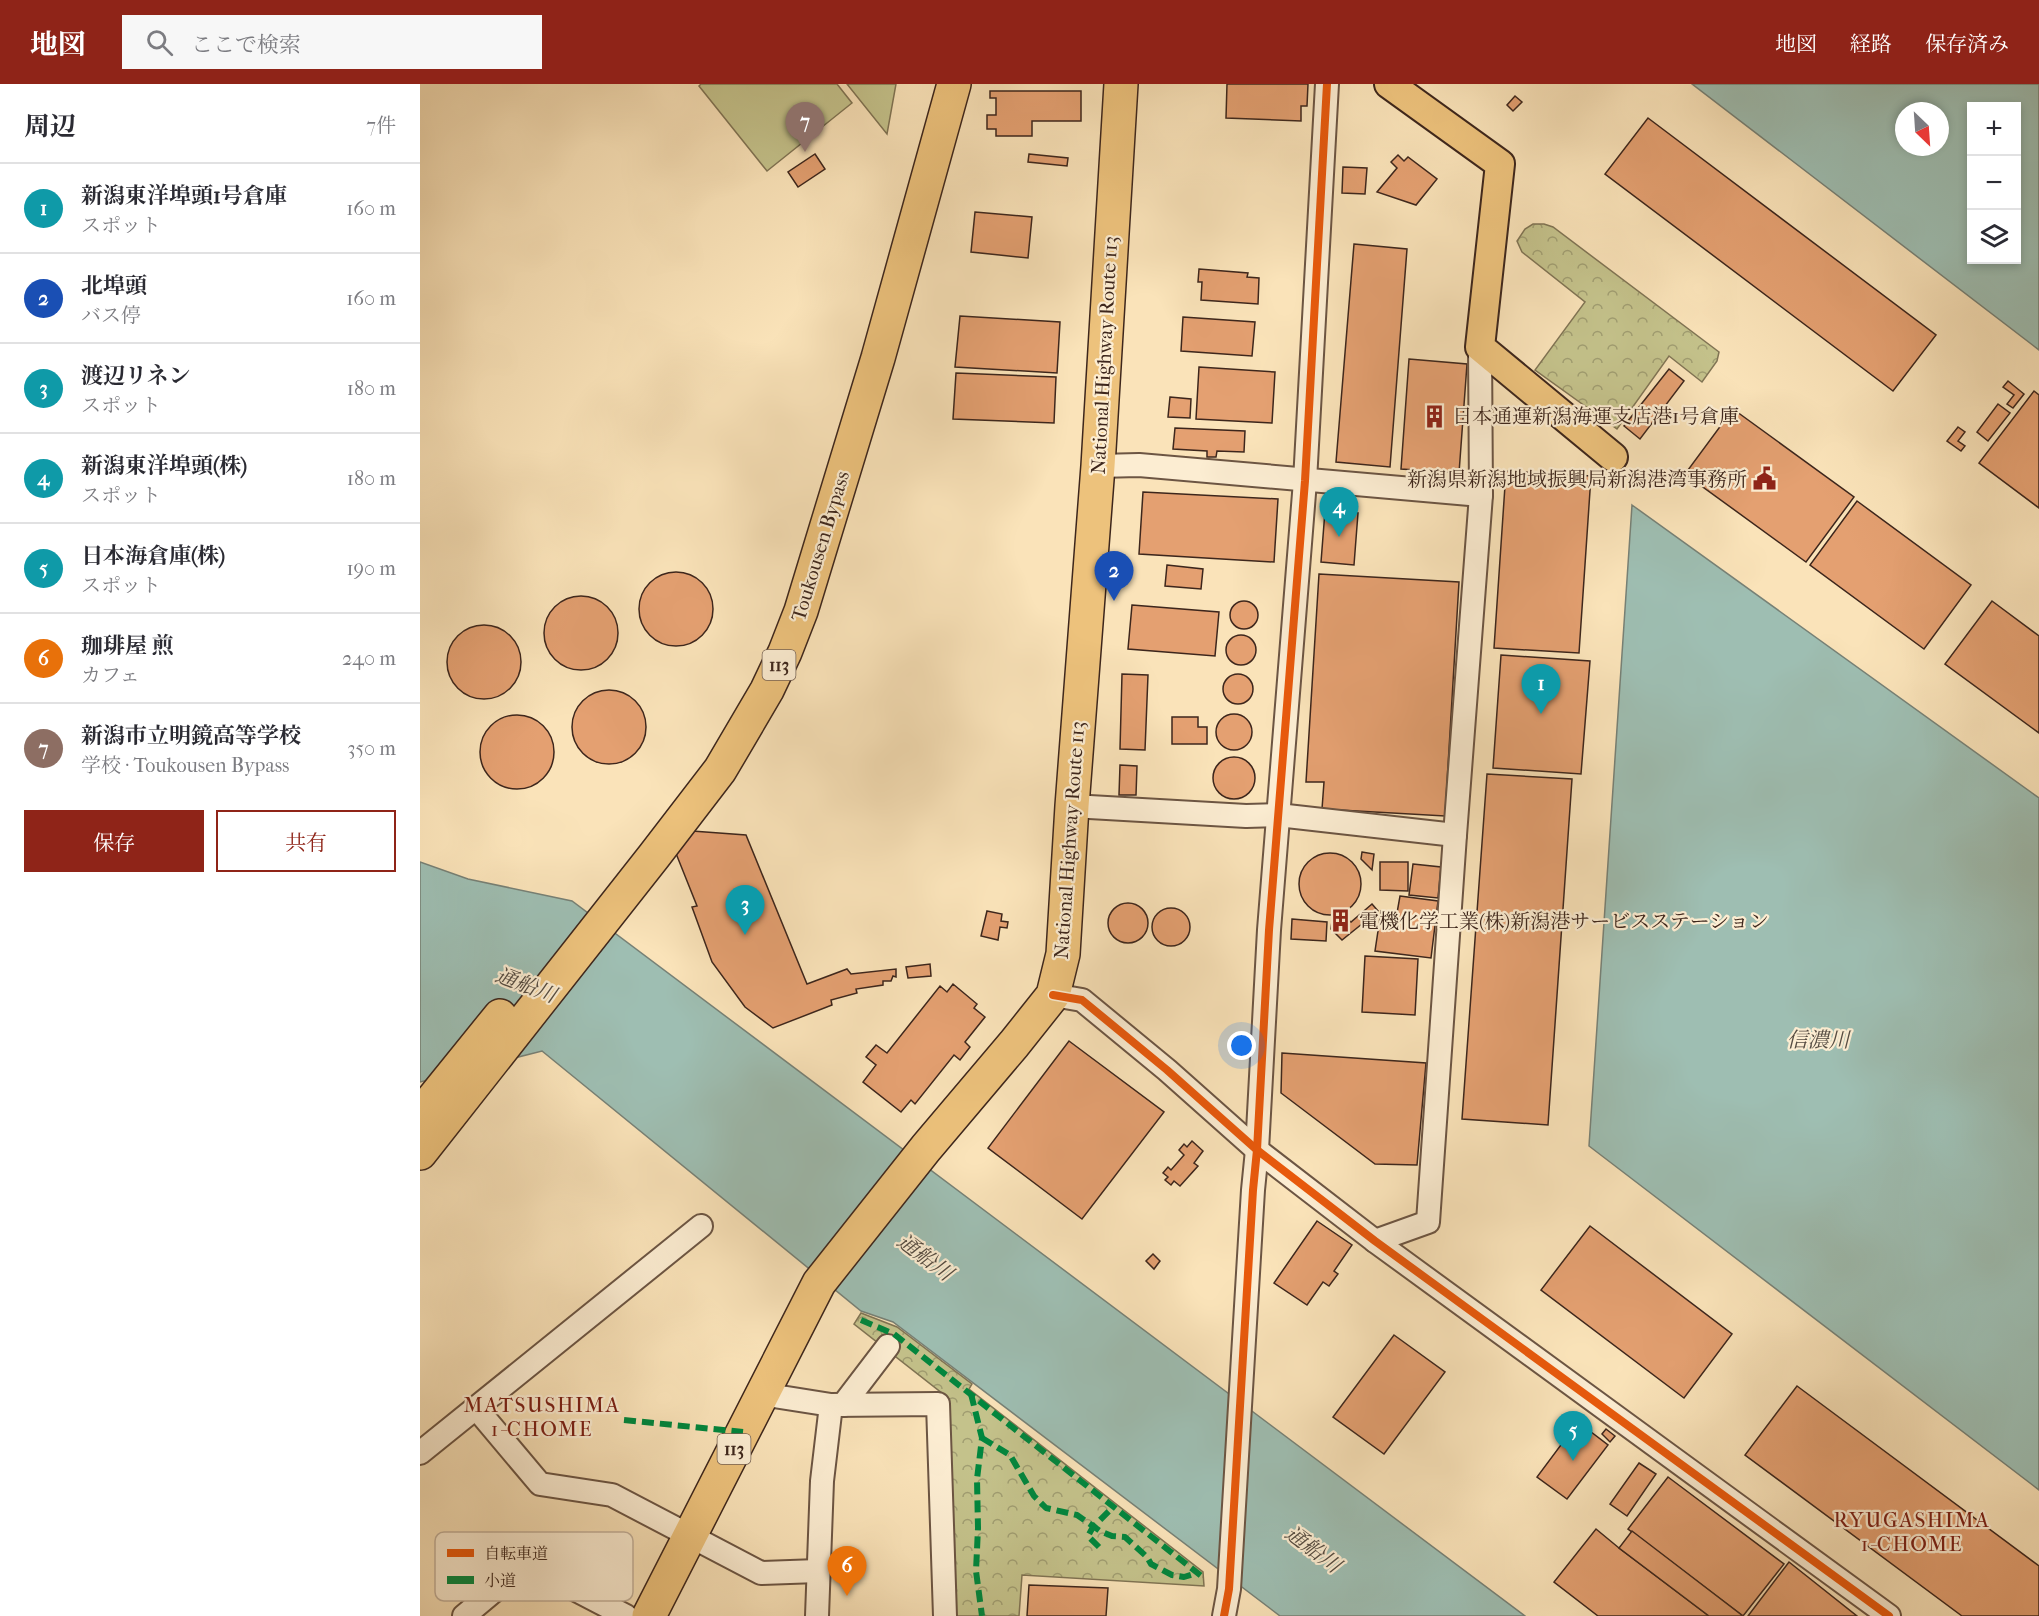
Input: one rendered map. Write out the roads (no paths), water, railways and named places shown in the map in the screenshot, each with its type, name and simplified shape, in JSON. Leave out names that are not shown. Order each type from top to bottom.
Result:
[{"type":"highway","name":"Toukousen Bypass","points":[[420,1115],[681,787],[722,728],[767,650],[784,609],[865,352],[936,84]]},
{"type":"highway","name":"Toukousen Bypass","points":[[420,1153],[720,770],[767,690],[785,652],[805,599],[878,358],[954,84]]},
{"type":"highway","name":"National Highway Route 113","points":[[649,1616],[819,1283],[926,1148],[1053,995],[1063,954],[1071,806],[1098,466],[1121,84]]},
{"type":"main road","points":[[1389,84],[1500,164],[1480,347],[1613,457]]},
{"type":"street","points":[[1224,1616],[1228,1589],[1278,815],[1305,481],[1327,84]]},
{"type":"street","points":[[1375,1241],[1428,1222],[1481,495],[1480,347]]},
{"type":"street","points":[[1098,466],[1139,465],[1481,495]]},
{"type":"street","points":[[1071,806],[1246,816],[1278,815],[1455,836]]},
{"type":"street","points":[[1053,995],[1082,1000],[1167,1070],[1257,1150],[1375,1241],[1890,1616]]},
{"type":"street","points":[[420,1453],[701,1226]]},
{"type":"street","points":[[817,1616],[822,1481],[837,1405],[888,1346]]},
{"type":"street","points":[[762,1394],[837,1405],[938,1404],[945,1616]]},
{"type":"street","points":[[476,1408],[540,1484],[612,1495],[761,1573],[818,1571]]},
{"type":"street","points":[[464,1616],[482,1601]]},
{"type":"street","points":[[597,1601],[626,1616]]},
{"type":"water","points":[[1692,84],[2039,84],[2039,350]]},
{"type":"water","name":"信濃川","points":[[1632,505],[2039,798],[2039,1490],[1589,1146]]},
{"type":"water","name":"通船川","points":[[420,862],[468,879],[572,901],[1525,1616],[1280,1616],[893,1322],[861,1311],[542,1051],[420,1082]]},
{"type":"place","name":"新潟市立明鏡高等学校","points":[[805,152]]},
{"type":"place","name":"日本通運新潟海運支店港1号倉庫","points":[[1434,416]]},
{"type":"place","name":"新潟県新潟地域振興局新潟港湾事務所","points":[[1765,479]]},
{"type":"place","name":"新潟東洋埠頭(株)","points":[[1339,537]]},
{"type":"place","name":"北埠頭","points":[[1114,601]]},
{"type":"place","name":"新潟東洋埠頭1号倉庫","points":[[1541,714]]},
{"type":"place","name":"電機化学工業(株)新潟港サービスステーション","points":[[1341,921]]},
{"type":"place","name":"渡辺リネン","points":[[745,935]]},
{"type":"place","name":"日本海倉庫(株)","points":[[1573,1461]]},
{"type":"place","name":"珈琲屋 煎","points":[[847,1596]]},
{"type":"district","name":"MATSUSHIMA 1-CHOME","points":[[542,1417]]},
{"type":"district","name":"RYUGASHIMA 1-CHOME","points":[[1912,1532]]}]
